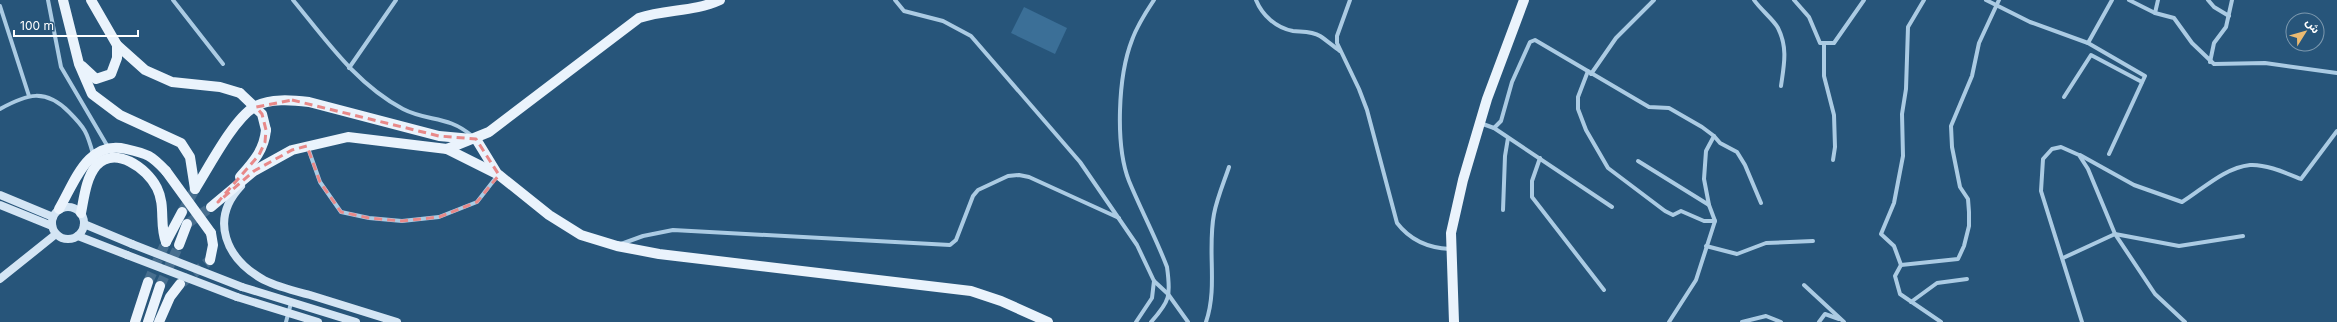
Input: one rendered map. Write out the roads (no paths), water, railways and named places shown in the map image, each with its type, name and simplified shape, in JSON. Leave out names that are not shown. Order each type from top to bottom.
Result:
[{"type":"main road","points":[[63,0],[79,64],[92,94],[120,115],[181,143],[190,157],[195,189],[243,116],[256,106],[271,102],[292,100],[309,102],[439,136],[476,139]]},
{"type":"main road","points":[[91,0],[116,45],[145,70],[172,82],[220,87],[240,93],[262,114],[266,130],[265,142],[259,155],[215,205],[254,171],[292,150],[307,146],[348,137],[447,149],[499,175],[549,215],[581,235],[617,246],[659,254],[971,291],[1001,301],[1048,322]]},
{"type":"main road","points":[[447,149],[476,139],[503,122],[639,18],[663,12],[697,9],[720,0]]},
{"type":"main road","points":[[1454,322],[1450,233],[1463,180],[1480,123],[1524,0]]},
{"type":"main road","points":[[79,64],[96,80],[111,74],[117,58],[116,45]]},
{"type":"main road","points":[[476,139],[499,175]]},
{"type":"main road","points":[[56,213],[85,162],[92,154],[108,147],[121,148],[150,155],[166,171],[211,233],[213,245],[210,260]]},
{"type":"main road","points":[[81,213],[88,182],[95,167],[106,158],[118,157],[130,162],[148,174],[158,189],[164,210],[163,234],[166,242],[182,212]]},
{"type":"main road","points":[[179,245],[187,224]]},
{"type":"main road","points":[[135,322],[148,282]]},
{"type":"main road","points":[[159,322],[170,297],[180,284]]},
{"type":"main road","points":[[148,322],[160,286]]},
{"type":"street","points":[[48,0],[61,67],[108,147]]},
{"type":"street","points":[[173,0],[223,64]]},
{"type":"street","points":[[293,0],[349,68],[389,101],[420,116],[460,125],[476,139]]},
{"type":"street","points":[[349,68],[396,0]]},
{"type":"street","points":[[895,0],[904,11],[943,21],[971,36],[1080,162],[1137,246],[1154,281],[1168,294],[1188,322]]},
{"type":"street","points":[[1151,322],[1166,305],[1168,294],[1167,267],[1129,180],[1121,150],[1119,126],[1124,70],[1132,40],[1154,0]]},
{"type":"street","points":[[1256,0],[1259,8],[1273,23],[1291,30],[1310,32],[1320,36],[1340,52]]},
{"type":"street","points":[[1350,0],[1337,36],[1340,52],[1359,88],[1367,110],[1397,223],[1406,234],[1417,242],[1450,249]]},
{"type":"street","points":[[1654,0],[1616,38],[1589,72],[1579,92],[1578,109],[1583,124],[1608,168],[1665,211],[1673,215],[1681,211],[1704,221],[1715,221]]},
{"type":"street","points":[[1754,0],[1762,12],[1778,28],[1786,55],[1781,86]]},
{"type":"street","points":[[1794,0],[1809,16],[1820,43],[1834,43],[1864,0]]},
{"type":"street","points":[[1924,0],[1908,27],[1906,89],[1902,114],[1903,156],[1896,196],[1881,234],[1894,246],[1901,265],[1895,276],[1897,289],[1900,294],[1941,322]]},
{"type":"street","points":[[1986,0],[2054,32],[2088,43],[2145,76],[2108,154]]},
{"type":"street","points":[[1901,265],[1926,261],[1952,261],[1961,256],[1969,226],[1968,199],[1960,187],[1952,147],[1951,126],[1972,76],[1979,43],[1999,0]]},
{"type":"street","points":[[2088,43],[2112,0]]},
{"type":"street","points":[[2129,0],[2155,13],[2174,18],[2192,43],[2210,62],[2218,65],[2265,62],[2337,73]]},
{"type":"street","points":[[2155,13],[2158,0]]},
{"type":"street","points":[[2208,0],[2214,7],[2229,16]]},
{"type":"street","points":[[2210,62],[2214,43],[2220,37],[2229,16],[2232,0]]},
{"type":"street","points":[[0,6],[29,96]]},
{"type":"street","points":[[1494,128],[1500,121],[1512,82],[1530,42],[1535,40],[1649,107],[1669,108],[1714,136],[1720,143],[1737,152],[1746,165],[1761,203]]},
{"type":"street","points":[[1824,43],[1824,76],[1834,115],[1833,160]]},
{"type":"street","points":[[2064,97],[2091,55],[2142,82]]},
{"type":"street","points":[[0,109],[29,96],[43,96],[58,100],[88,133],[92,154]]},
{"type":"street","points":[[1480,123],[1494,128],[1612,207]]},
{"type":"street","points":[[2082,322],[2041,191],[2043,159],[2052,149],[2061,147],[2079,155],[2134,185],[2182,202],[2231,171],[2250,165],[2301,178],[2337,131]]},
{"type":"street","points":[[1669,322],[1696,280],[1715,221],[1709,205],[1704,167],[1706,151],[1714,136]]},
{"type":"street","points":[[1503,210],[1505,156],[1508,138]]},
{"type":"street","points":[[307,146],[320,182],[341,212],[369,218],[402,221],[439,217],[476,202],[499,175]]},
{"type":"street","points":[[2079,155],[2088,169],[2115,234],[2155,294],[2185,322]]},
{"type":"street","points":[[1540,158],[1532,181],[1532,197],[1604,290]]},
{"type":"street","points":[[1638,161],[1709,205]]},
{"type":"street","points":[[1206,322],[1213,292],[1211,255],[1214,214],[1229,167]]},
{"type":"street","points":[[254,171],[235,192],[226,211],[223,231],[229,248],[241,262],[264,280],[397,322]]},
{"type":"street","points":[[617,246],[643,236],[673,230],[950,245],[956,240],[973,196],[978,190],[1008,176],[1019,175],[1054,187],[1119,218]]},
{"type":"street","points":[[0,195],[56,213]]},
{"type":"street","points":[[0,205],[52,226],[56,234],[64,239],[78,236],[287,318],[318,322]]},
{"type":"street","points":[[52,226],[56,213],[68,206],[81,213],[84,224],[78,236]]},
{"type":"street","points":[[84,224],[242,287],[356,322]]},
{"type":"street","points":[[0,279],[56,234]]},
{"type":"street","points":[[2063,258],[2115,234],[2179,246],[2242,236]]},
{"type":"street","points":[[1706,246],[1737,254],[1766,243],[1813,241]]},
{"type":"street","points":[[1911,302],[1937,283],[1967,279]]},
{"type":"street","points":[[1136,322],[1152,298],[1154,281]]},
{"type":"street","points":[[1804,285],[1843,321]]},
{"type":"street","points":[[287,318],[292,303]]},
{"type":"street","points":[[1819,322],[1824,314],[1843,321]]},
{"type":"street","points":[[1742,322],[1766,316],[1781,322]]},
{"type":"tunnel","points":[[182,212],[195,189]]},
{"type":"tunnel","points":[[187,224],[211,207]]},
{"type":"tunnel","points":[[148,282],[166,242]]},
{"type":"tunnel","points":[[160,286],[179,245]]},
{"type":"tunnel","points":[[182,283],[210,260]]}]
